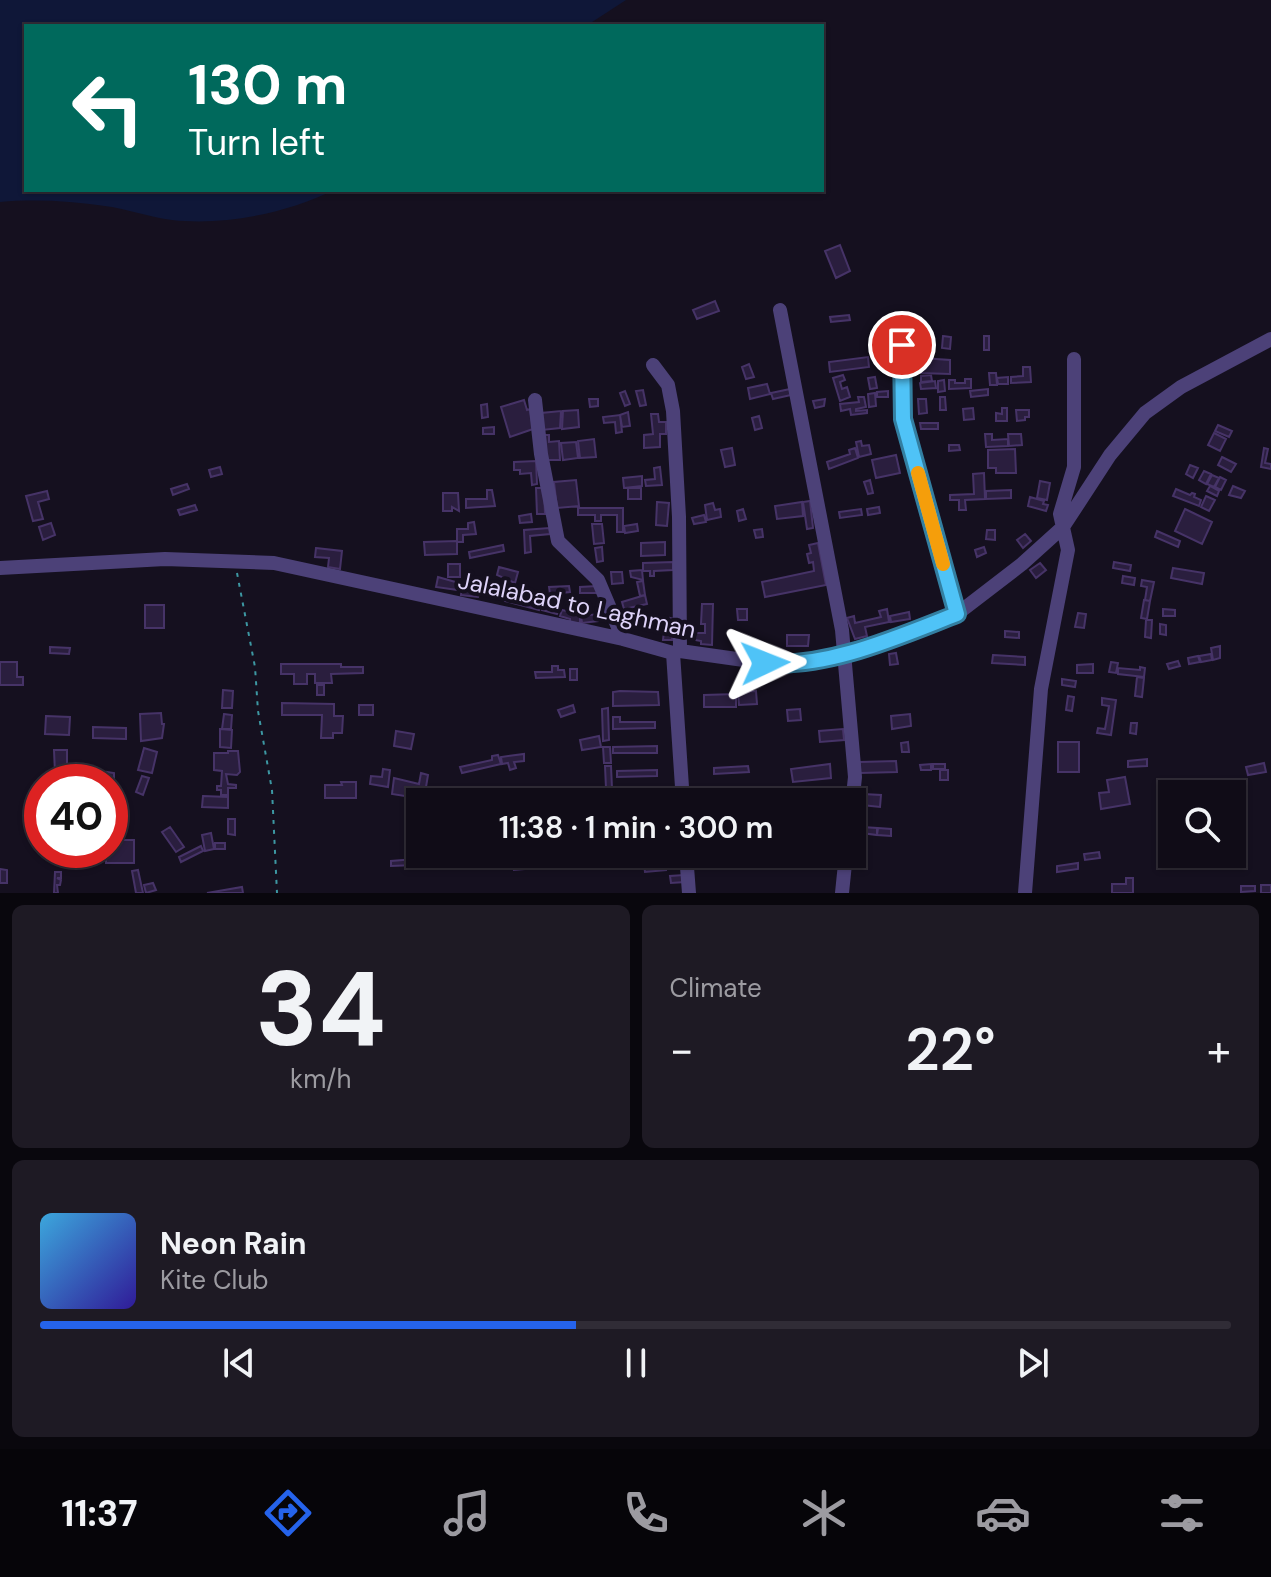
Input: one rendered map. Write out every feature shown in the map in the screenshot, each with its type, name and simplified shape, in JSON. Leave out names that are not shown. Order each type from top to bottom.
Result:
[{"type":"street","points":[[780,310],[842,630],[854,788]]},
{"type":"street","points":[[903,320],[903,419],[957,614]]},
{"type":"street","name":"Jalalabad to Laghman","points":[[0,568],[165,559],[274,563],[676,652],[780,664],[844,653],[957,614],[1022,564],[1063,527],[1110,455],[1145,413],[1181,387],[1271,339]]},
{"type":"street","points":[[1025,893],[1041,689],[1068,550],[1060,514],[1074,467],[1074,359]]},
{"type":"street","points":[[653,365],[668,385],[673,411],[679,517],[676,652],[682,788]]},
{"type":"street","points":[[535,400],[541,454],[558,541],[598,580],[623,639]]},
{"type":"street","points":[[687,868],[689,893]]},
{"type":"street","points":[[842,893],[845,868]]},
{"type":"path","points":[[235,560],[272,790],[277,893]]},
{"type":"water","points":[[0,0],[626,0],[589,24],[24,24],[24,192],[330,192],[276,211],[213,221],[163,219],[113,207],[79,203],[0,202]]},
{"type":"building","points":[[840,245],[850,271],[836,278],[825,251]]},
{"type":"building","points":[[715,301],[719,311],[697,319],[693,310]]},
{"type":"building","points":[[849,315],[850,320],[831,322],[830,317]]},
{"type":"building","points":[[943,336],[951,337],[950,349],[942,348]]},
{"type":"building","points":[[984,336],[989,336],[989,350],[984,350]]},
{"type":"building","points":[[868,357],[869,367],[830,372],[829,362]]},
{"type":"building","points":[[921,358],[950,360],[950,374],[920,373]]},
{"type":"building","points":[[749,364],[754,377],[746,379],[742,367]]},
{"type":"building","points":[[1023,367],[1030,367],[1031,382],[1011,383],[1011,377],[1023,376]]},
{"type":"building","points":[[989,373],[996,373],[997,385],[990,385]]},
{"type":"building","points":[[843,375],[845,380],[840,382],[842,389],[847,387],[850,397],[840,401],[833,378]]},
{"type":"building","points":[[931,375],[932,381],[921,382],[921,376]]},
{"type":"building","points":[[875,377],[877,388],[870,389],[868,378]]},
{"type":"building","points":[[1008,377],[1008,384],[998,384],[997,378]]},
{"type":"building","points":[[965,379],[971,379],[971,388],[949,389],[949,380],[965,383]]},
{"type":"building","points":[[944,380],[945,391],[938,392],[938,381]]},
{"type":"building","points":[[935,381],[936,388],[921,389],[920,383]]},
{"type":"building","points":[[767,384],[770,394],[750,399],[748,388]]},
{"type":"building","points":[[790,389],[791,395],[773,399],[771,393]]},
{"type":"building","points":[[988,389],[988,395],[971,397],[970,391]]},
{"type":"building","points":[[643,390],[646,405],[640,406],[636,391]]},
{"type":"building","points":[[625,391],[630,404],[625,406],[620,393]]},
{"type":"building","points":[[888,391],[888,397],[877,397],[877,392]]},
{"type":"building","points":[[875,393],[876,406],[869,407],[868,394]]},
{"type":"building","points":[[858,397],[864,397],[866,407],[856,411],[867,410],[867,413],[851,415],[850,409],[841,411],[840,404],[859,402]]},
{"type":"building","points":[[940,397],[945,397],[946,410],[940,410]]},
{"type":"building","points":[[589,399],[598,399],[598,406],[590,407]]},
{"type":"building","points":[[825,399],[824,406],[815,408],[813,401]]},
{"type":"building","points":[[918,399],[926,399],[927,413],[919,414]]},
{"type":"building","points":[[524,400],[527,410],[530,409],[533,429],[510,437],[501,407]]},
{"type":"building","points":[[487,404],[488,417],[482,418],[481,405]]},
{"type":"building","points":[[973,408],[974,419],[964,420],[963,409]]},
{"type":"building","points":[[1002,408],[1007,408],[1007,421],[996,421],[996,413],[1002,414]]},
{"type":"building","points":[[578,410],[579,427],[562,429],[563,411]]},
{"type":"building","points":[[1016,410],[1029,410],[1029,417],[1017,421]]},
{"type":"building","points":[[561,411],[560,428],[542,430],[541,413]]},
{"type":"building","points":[[628,412],[630,426],[622,427],[620,415]]},
{"type":"building","points":[[651,414],[658,414],[659,422],[666,422],[666,434],[660,434],[660,447],[644,448],[644,435],[653,434]]},
{"type":"building","points":[[620,415],[622,432],[616,433],[615,422],[604,423],[603,417]]},
{"type":"building","points":[[759,416],[762,428],[755,430],[752,418]]},
{"type":"building","points":[[920,423],[938,423],[938,429],[921,429]]},
{"type":"building","points":[[1218,425],[1232,431],[1229,437],[1215,431]]},
{"type":"building","points":[[494,427],[494,434],[483,434],[483,428]]},
{"type":"building","points":[[1214,433],[1226,439],[1220,451],[1208,445]]},
{"type":"building","points":[[985,434],[992,434],[992,440],[1008,439],[1008,446],[986,447]]},
{"type":"building","points":[[1008,434],[1021,434],[1022,445],[1009,446]]},
{"type":"building","points":[[545,435],[549,435],[549,442],[559,441],[560,460],[546,460]]},
{"type":"building","points":[[594,439],[596,457],[580,458],[578,441]]},
{"type":"building","points":[[861,441],[862,446],[869,445],[871,454],[859,457],[856,442]]},
{"type":"building","points":[[576,442],[578,458],[563,460],[561,443]]},
{"type":"building","points":[[949,445],[959,445],[960,450],[949,451]]},
{"type":"building","points":[[732,448],[735,465],[725,467],[721,450]]},
{"type":"building","points":[[855,448],[858,458],[829,469],[827,462],[850,454],[849,450]]},
{"type":"building","points":[[1264,448],[1268,449],[1265,463],[1271,464],[1271,469],[1261,467]]},
{"type":"building","points":[[1015,449],[1016,473],[996,473],[996,468],[988,468],[988,450]]},
{"type":"building","points":[[896,455],[900,473],[876,478],[872,460]]},
{"type":"building","points":[[1222,457],[1236,464],[1231,472],[1218,465]]},
{"type":"building","points":[[536,461],[537,484],[532,485],[531,473],[520,474],[520,470],[514,470],[514,462]]},
{"type":"building","points":[[1190,465],[1198,468],[1193,478],[1186,474]]},
{"type":"building","points":[[220,467],[222,474],[211,477],[209,470]]},
{"type":"building","points":[[660,467],[662,485],[646,486],[645,480],[655,479],[654,468]]},
{"type":"building","points":[[1204,471],[1211,474],[1206,484],[1199,480]]},
{"type":"building","points":[[984,473],[985,499],[965,500],[966,510],[959,510],[959,500],[950,500],[950,495],[974,494],[973,474]]},
{"type":"building","points":[[1212,475],[1219,478],[1214,487],[1207,484]]},
{"type":"building","points":[[642,476],[642,486],[624,488],[623,478]]},
{"type":"building","points":[[1220,477],[1226,480],[1221,490],[1215,487]]},
{"type":"building","points":[[576,480],[579,506],[557,508],[554,482]]},
{"type":"building","points":[[870,480],[873,493],[868,494],[864,482]]},
{"type":"building","points":[[1040,481],[1050,483],[1047,500],[1037,498]]},
{"type":"building","points":[[187,484],[189,489],[173,495],[171,489]]},
{"type":"building","points":[[1210,486],[1219,491],[1217,496],[1207,491]]},
{"type":"building","points":[[1233,486],[1245,491],[1241,498],[1229,495]]},
{"type":"building","points":[[536,488],[544,488],[545,514],[537,514]]},
{"type":"building","points":[[628,488],[641,488],[641,499],[628,499]]},
{"type":"building","points":[[1176,489],[1195,494],[1194,497],[1201,500],[1199,506],[1173,496]]},
{"type":"building","points":[[487,490],[492,490],[495,506],[466,508],[466,499],[487,499]]},
{"type":"building","points":[[1011,490],[1011,498],[986,499],[986,491]]},
{"type":"building","points":[[47,491],[49,499],[38,502],[43,519],[33,521],[26,496]]},
{"type":"building","points":[[443,493],[458,493],[459,511],[452,507],[452,511],[443,511]]},
{"type":"building","points":[[1206,496],[1215,500],[1209,511],[1201,507]]},
{"type":"building","points":[[1030,497],[1044,501],[1043,504],[1048,505],[1046,511],[1028,506]]},
{"type":"building","points":[[810,501],[813,528],[807,529],[803,502]]},
{"type":"building","points":[[657,502],[669,503],[667,526],[656,525]]},
{"type":"building","points":[[802,502],[803,516],[777,519],[775,506]]},
{"type":"building","points":[[713,503],[715,510],[720,509],[721,517],[707,520],[705,505]]},
{"type":"building","points":[[195,505],[197,510],[180,515],[178,510]]},
{"type":"building","points":[[879,507],[880,513],[868,515],[867,509]]},
{"type":"building","points":[[578,508],[623,508],[623,532],[617,532],[617,515],[601,515],[601,521],[595,521],[595,515],[578,515]]},
{"type":"building","points":[[743,509],[746,519],[739,521],[737,511]]},
{"type":"building","points":[[861,509],[862,515],[840,518],[839,512]]},
{"type":"building","points":[[1185,509],[1212,522],[1202,544],[1175,531]]},
{"type":"building","points":[[531,514],[532,522],[520,523],[519,516]]},
{"type":"building","points":[[704,515],[706,522],[694,524],[692,518]]},
{"type":"building","points":[[474,522],[476,534],[463,535],[463,542],[457,542],[457,529],[468,529],[468,523]]},
{"type":"building","points":[[51,523],[55,535],[43,540],[39,527]]},
{"type":"building","points":[[592,524],[602,524],[604,543],[594,544]]},
{"type":"building","points":[[637,524],[638,531],[625,533],[624,526]]},
{"type":"building","points":[[549,528],[550,534],[530,536],[531,552],[525,553],[524,530]]},
{"type":"building","points":[[762,529],[763,537],[756,538],[754,530]]},
{"type":"building","points":[[987,530],[995,530],[995,540],[986,539]]},
{"type":"building","points":[[1157,531],[1180,541],[1178,547],[1155,537]]},
{"type":"building","points":[[1025,534],[1031,541],[1023,548],[1017,540]]},
{"type":"building","points":[[457,541],[457,554],[425,555],[424,542]]},
{"type":"building","points":[[665,542],[665,555],[641,556],[641,543]]},
{"type":"building","points":[[818,543],[826,585],[765,597],[762,582],[814,571],[813,562],[809,563],[807,554],[811,553],[809,545]]},
{"type":"building","points":[[503,545],[504,551],[470,558],[469,552]]},
{"type":"building","points":[[602,547],[603,561],[597,562],[595,548]]},
{"type":"building","points":[[984,547],[986,553],[977,557],[975,550]]},
{"type":"building","points":[[316,548],[342,551],[340,569],[328,567],[329,558],[315,557]]},
{"type":"building","points":[[673,562],[673,570],[654,571],[654,576],[650,576],[650,571],[643,571],[643,563]]},
{"type":"building","points":[[1114,562],[1131,565],[1130,571],[1113,568]]},
{"type":"building","points":[[1040,563],[1046,570],[1036,578],[1030,570]]},
{"type":"building","points":[[448,564],[460,564],[460,577],[448,577]]},
{"type":"building","points":[[499,567],[518,572],[515,583],[497,575]]},
{"type":"building","points":[[1173,568],[1204,573],[1202,584],[1171,578]]},
{"type":"building","points":[[642,570],[643,580],[631,577],[630,571]]},
{"type":"building","points":[[611,572],[622,572],[623,583],[612,584]]},
{"type":"building","points":[[1123,576],[1135,578],[1134,585],[1122,583]]},
{"type":"building","points":[[438,577],[459,583],[458,590],[436,587]]},
{"type":"building","points":[[1142,580],[1154,582],[1150,601],[1145,600],[1147,587],[1141,586]]},
{"type":"building","points":[[643,581],[645,595],[640,596],[637,582]]},
{"type":"building","points":[[509,584],[515,585],[511,598],[516,599],[518,590],[543,596],[539,610],[505,601]]},
{"type":"building","points":[[462,585],[480,587],[478,597],[461,595]]},
{"type":"building","points":[[569,586],[570,592],[550,594],[549,587]]},
{"type":"building","points":[[597,586],[597,593],[580,593],[580,587]]},
{"type":"building","points":[[645,595],[647,604],[624,609],[622,602]]},
{"type":"building","points":[[1144,600],[1150,601],[1147,619],[1141,618]]},
{"type":"building","points":[[544,604],[559,607],[557,614],[542,610]]},
{"type":"building","points":[[702,604],[713,604],[712,645],[695,640],[696,633],[705,633],[705,624],[701,624]]},
{"type":"building","points":[[145,605],[164,605],[164,628],[145,628]]},
{"type":"building","points":[[737,609],[747,609],[747,620],[738,620]]},
{"type":"building","points":[[887,609],[889,622],[865,627],[867,636],[855,639],[847,618],[854,616],[855,623],[881,617],[879,611]]},
{"type":"building","points":[[1163,609],[1175,610],[1175,616],[1163,616]]},
{"type":"building","points":[[562,610],[580,614],[580,623],[570,623],[570,619],[560,616]]},
{"type":"building","points":[[909,612],[910,619],[891,622],[890,616]]},
{"type":"building","points":[[1078,613],[1086,614],[1084,628],[1075,627]]},
{"type":"building","points":[[598,614],[598,621],[582,623],[581,616]]},
{"type":"building","points":[[670,618],[674,619],[672,640],[663,640],[664,631],[648,629],[649,623],[670,625]]},
{"type":"building","points":[[1146,620],[1152,620],[1151,638],[1145,637]]},
{"type":"building","points":[[1160,624],[1166,625],[1166,635],[1160,634]]},
{"type":"building","points":[[1005,631],[1019,632],[1019,638],[1005,637]]},
{"type":"building","points":[[787,635],[809,635],[808,646],[787,646]]},
{"type":"building","points":[[1220,646],[1220,658],[1213,660],[1211,648]]},
{"type":"building","points":[[50,647],[70,648],[69,654],[50,653]]},
{"type":"building","points":[[896,653],[898,664],[890,665],[889,654]]},
{"type":"building","points":[[1211,654],[1212,660],[1201,662],[1199,656]]},
{"type":"building","points":[[993,655],[1025,657],[1025,665],[992,663]]},
{"type":"building","points":[[1198,656],[1200,662],[1189,664],[1188,658]]},
{"type":"building","points":[[1178,661],[1180,666],[1169,669],[1167,664]]},
{"type":"building","points":[[0,662],[17,662],[17,677],[23,677],[23,685],[0,685]]},
{"type":"building","points":[[1111,662],[1118,663],[1116,673],[1109,672]]},
{"type":"building","points":[[281,664],[341,664],[341,667],[363,667],[363,673],[331,674],[332,683],[315,683],[315,674],[307,674],[307,684],[294,684],[294,674],[281,674]]},
{"type":"building","points":[[1093,664],[1093,673],[1077,673],[1077,665]]},
{"type":"building","points":[[552,666],[564,670],[565,677],[536,678],[535,672],[552,672]]},
{"type":"building","points":[[1140,667],[1145,668],[1144,677],[1118,674],[1118,668],[1140,670]]},
{"type":"building","points":[[570,669],[577,669],[577,680],[570,680]]},
{"type":"building","points":[[1137,677],[1144,678],[1142,697],[1135,696]]},
{"type":"building","points":[[1062,679],[1076,681],[1075,687],[1062,685]]},
{"type":"building","points":[[317,685],[324,685],[324,695],[317,695]]},
{"type":"building","points":[[223,690],[233,691],[232,708],[222,708]]},
{"type":"building","points":[[756,691],[757,704],[739,705],[738,692]]},
{"type":"building","points":[[613,692],[658,692],[659,705],[613,706]]},
{"type":"building","points":[[736,694],[736,707],[704,707],[704,695]]},
{"type":"building","points":[[1068,696],[1074,697],[1072,711],[1066,710]]},
{"type":"building","points":[[1102,698],[1116,700],[1111,735],[1097,733],[1098,728],[1105,729],[1109,706],[1102,705]]},
{"type":"building","points":[[282,703],[334,704],[334,716],[343,716],[342,733],[333,733],[333,738],[321,738],[322,715],[282,715]]},
{"type":"building","points":[[359,705],[373,705],[373,715],[359,715]]},
{"type":"building","points":[[573,705],[575,712],[561,717],[558,710]]},
{"type":"building","points":[[608,708],[609,740],[603,741],[602,709]]},
{"type":"building","points":[[800,709],[801,720],[788,721],[787,710]]},
{"type":"building","points":[[161,713],[164,724],[162,738],[141,741],[140,714]]},
{"type":"building","points":[[224,714],[232,715],[231,729],[222,729]]},
{"type":"building","points":[[910,714],[911,726],[892,729],[891,716]]},
{"type":"building","points":[[46,716],[70,717],[69,735],[45,734]]},
{"type":"building","points":[[613,717],[620,717],[620,722],[655,722],[655,728],[613,729]]},
{"type":"building","points":[[1131,723],[1137,723],[1136,734],[1130,733]]},
{"type":"building","points":[[93,727],[126,728],[126,739],[93,738]]},
{"type":"building","points":[[220,729],[232,730],[231,748],[220,747]]},
{"type":"building","points":[[843,729],[844,740],[820,742],[819,731]]},
{"type":"building","points":[[396,731],[414,734],[411,749],[394,746]]},
{"type":"building","points":[[599,736],[601,747],[582,750],[580,740]]},
{"type":"building","points":[[908,742],[909,752],[902,752],[901,743]]},
{"type":"building","points":[[1058,742],[1079,742],[1079,772],[1058,772]]},
{"type":"building","points":[[657,746],[657,753],[613,753],[613,747]]},
{"type":"building","points":[[603,747],[610,747],[611,763],[604,763]]},
{"type":"building","points":[[144,748],[157,752],[152,773],[138,770]]},
{"type":"building","points":[[54,750],[67,750],[67,764],[55,764]]},
{"type":"building","points":[[238,751],[240,772],[237,775],[226,774],[228,784],[236,785],[236,788],[228,788],[228,795],[221,795],[217,786],[221,786],[222,771],[214,770],[214,753]]},
{"type":"building","points":[[524,754],[524,761],[514,762],[516,768],[510,770],[508,763],[502,764],[501,757]]},
{"type":"building","points":[[498,755],[501,764],[462,773],[460,767],[492,760],[492,756]]},
{"type":"building","points":[[1147,759],[1147,766],[1128,767],[1128,761]]},
{"type":"building","points":[[896,761],[897,772],[860,773],[860,762]]},
{"type":"building","points":[[1264,763],[1266,772],[1248,775],[1246,767]]},
{"type":"building","points":[[830,764],[831,778],[793,782],[791,769]]},
{"type":"building","points":[[931,764],[931,770],[921,770],[920,765]]},
{"type":"building","points":[[933,764],[945,764],[945,769],[933,769]]},
{"type":"building","points":[[605,766],[611,766],[612,788],[606,788]]},
{"type":"building","points":[[748,766],[749,772],[714,774],[714,768]]},
{"type":"building","points":[[383,769],[390,770],[388,787],[370,784],[371,776],[382,777]]},
{"type":"building","points":[[657,770],[657,776],[617,777],[617,771]]},
{"type":"building","points":[[940,770],[948,770],[948,780],[940,780]]},
{"type":"building","points":[[421,773],[428,775],[426,788],[406,788],[406,796],[392,794],[394,778],[419,784]]},
{"type":"building","points":[[142,776],[149,778],[143,795],[136,792]]},
{"type":"building","points":[[1125,777],[1130,804],[1101,809],[1099,793],[1109,792],[1107,780]]},
{"type":"building","points":[[341,782],[356,782],[356,798],[325,798],[325,785],[342,785]]},
{"type":"building","points":[[866,794],[881,795],[880,807],[866,805]]},
{"type":"building","points":[[203,796],[228,797],[228,808],[202,807]]},
{"type":"building","points":[[228,819],[235,819],[235,835],[228,834]]},
{"type":"building","points":[[170,827],[184,847],[176,852],[162,832]]},
{"type":"building","points":[[866,827],[877,828],[877,835],[866,834]]},
{"type":"building","points":[[878,828],[891,829],[891,836],[877,835]]},
{"type":"building","points":[[211,833],[214,849],[205,851],[202,835]]},
{"type":"building","points":[[128,840],[134,840],[134,863],[128,863]]},
{"type":"building","points":[[215,843],[225,843],[225,849],[215,849]]},
{"type":"building","points":[[201,846],[203,851],[181,862],[179,857]]},
{"type":"building","points":[[1099,852],[1100,858],[1085,860],[1084,854]]},
{"type":"building","points":[[406,860],[406,865],[391,866],[391,861]]},
{"type":"building","points":[[1078,863],[1078,869],[1057,872],[1057,866]]},
{"type":"building","points":[[644,868],[666,868],[666,870],[645,872]]},
{"type":"building","points":[[0,869],[7,870],[7,883],[0,883]]},
{"type":"building","points":[[138,870],[143,893],[136,893],[132,871]]},
{"type":"building","points":[[55,872],[61,872],[61,878],[57,878],[61,880],[57,885],[58,893],[54,893]]},
{"type":"building","points":[[684,875],[685,882],[671,883],[670,876]]},
{"type":"building","points":[[1126,878],[1133,878],[1133,893],[1112,893],[1112,884],[1126,884]]},
{"type":"building","points":[[153,883],[156,890],[146,893],[144,885]]},
{"type":"building","points":[[1261,885],[1271,885],[1271,893],[1261,893]]},
{"type":"building","points":[[1241,886],[1255,886],[1255,891],[1241,892]]},
{"type":"building","points":[[242,887],[243,893],[207,893]]},
{"type":"slow traffic","points":[[918,473],[943,564]]},
{"type":"route","points":[[765,663],[793,663],[844,653],[957,614],[903,419],[902,345]]}]
